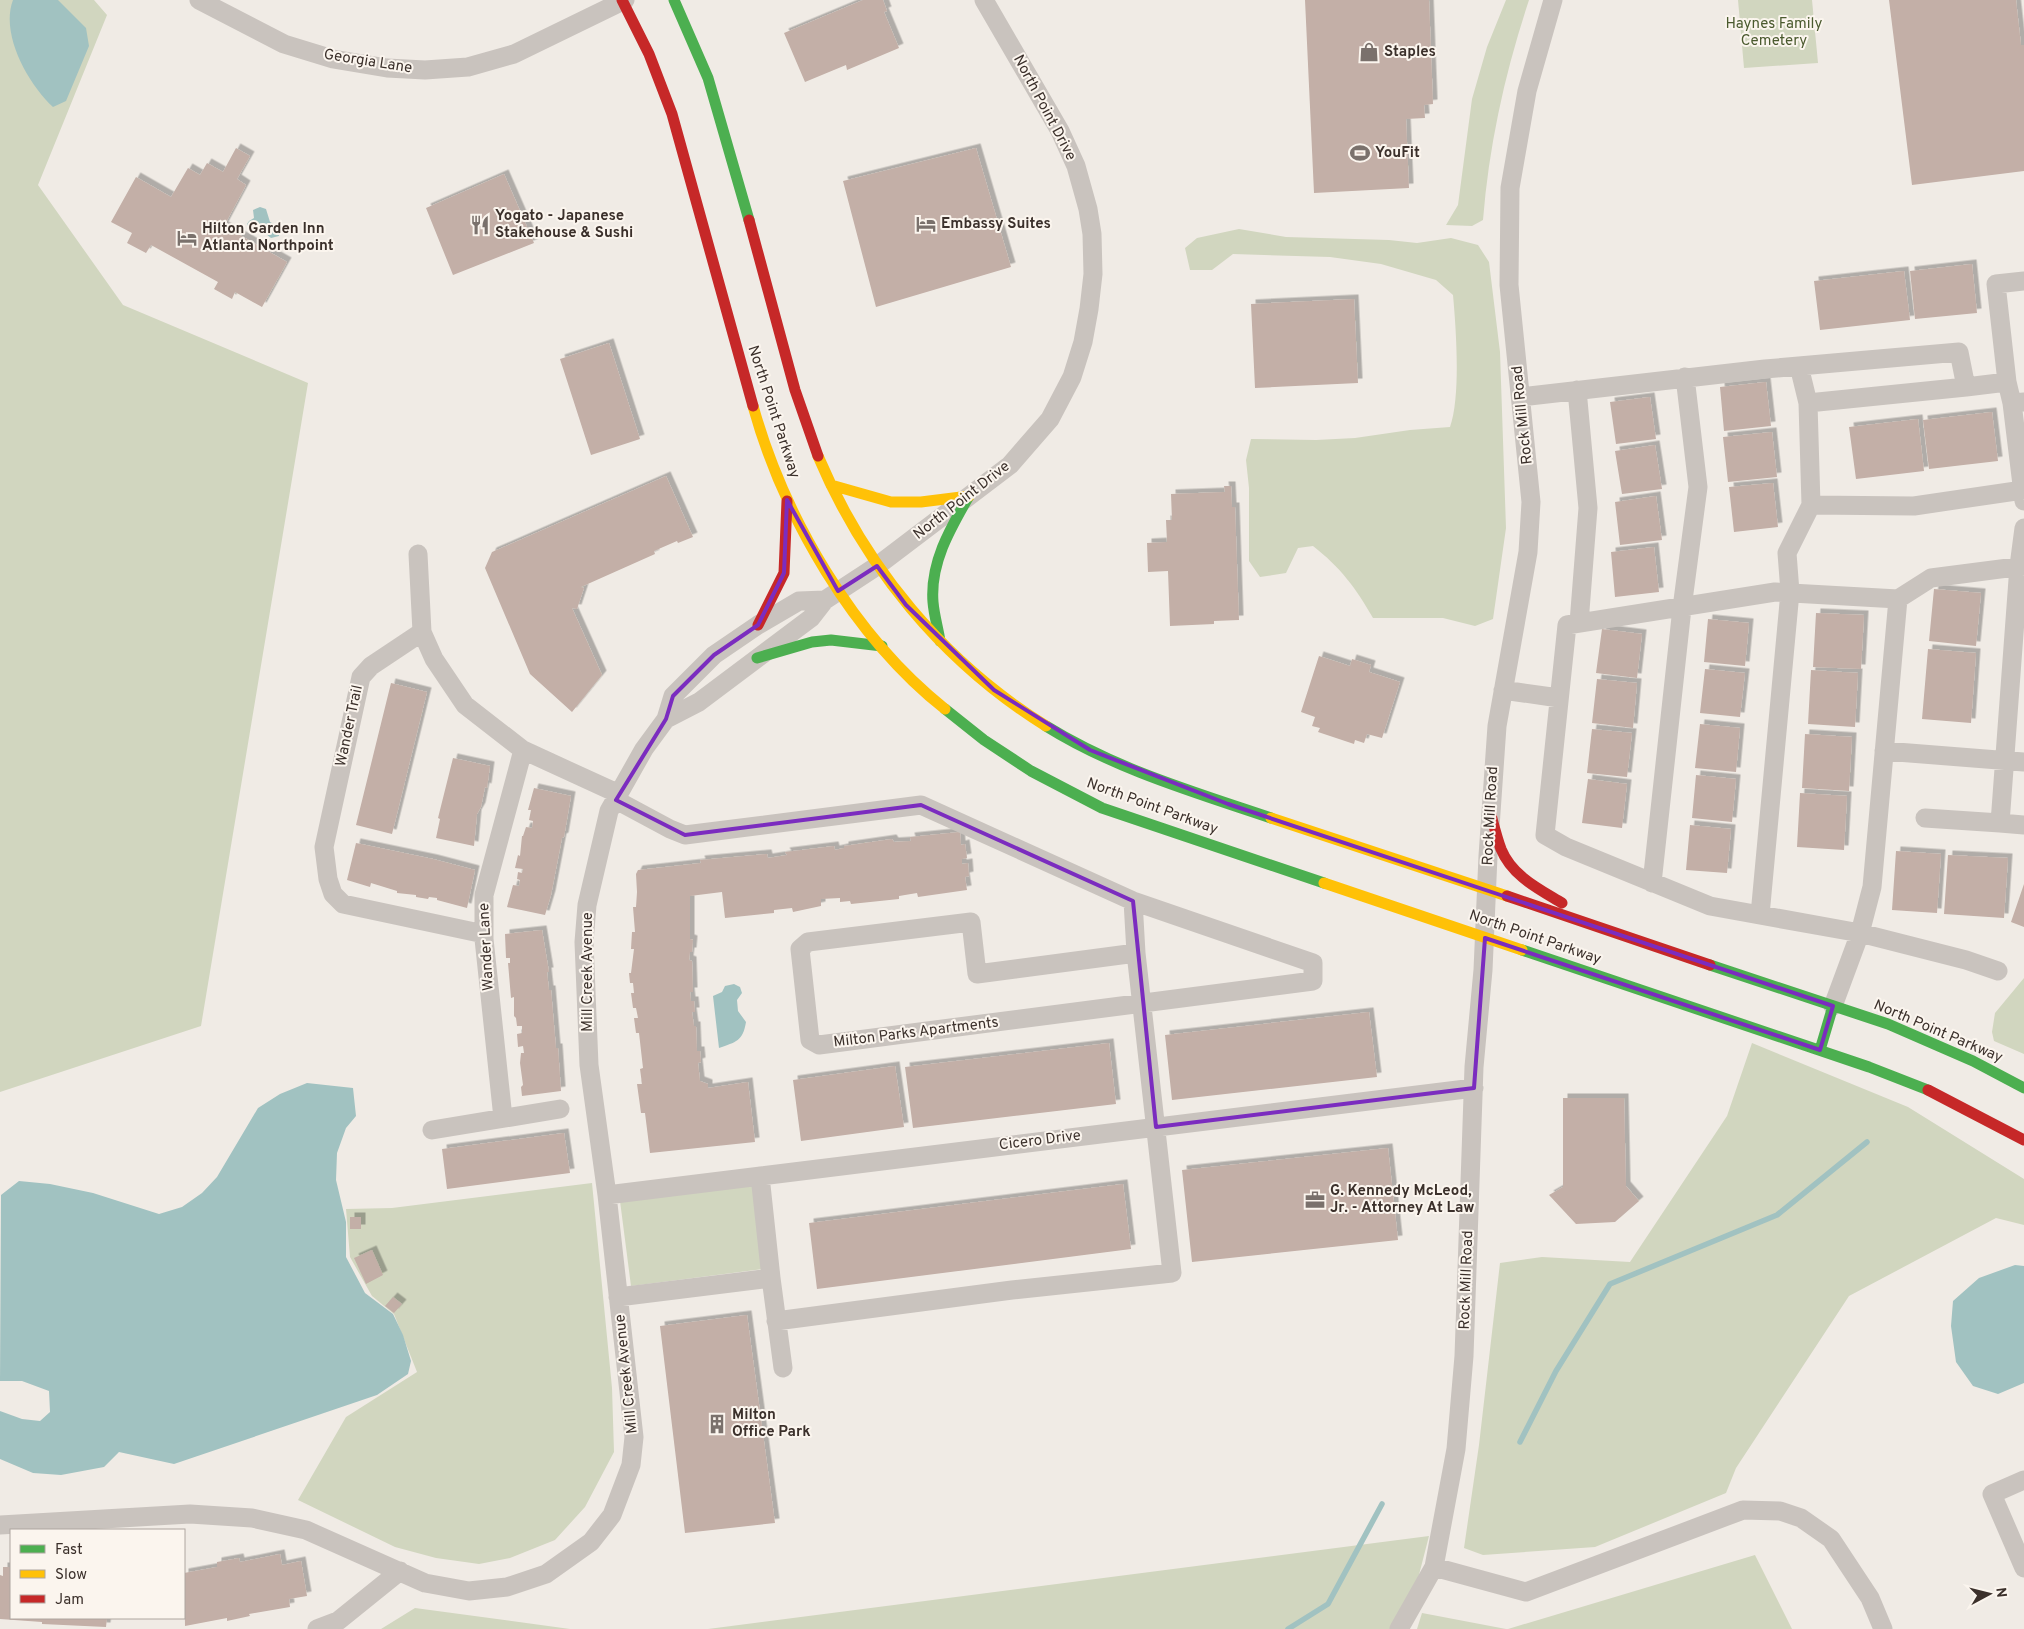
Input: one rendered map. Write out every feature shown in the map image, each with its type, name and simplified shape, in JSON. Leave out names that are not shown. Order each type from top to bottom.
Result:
[{"type":"street","name":"Georgia Lane","points":[[199,0],[284,44],[334,59],[387,68],[425,70],[468,67],[514,54],[623,0]]},
{"type":"street","name":"North Point Parkway","points":[[623,0],[650,54],[672,114],[770,460],[787,500],[813,550],[832,596],[919,685],[971,730],[1032,772],[1102,808],[1820,1050],[1940,1095],[2024,1140]]},
{"type":"street","name":"North Point Parkway","points":[[674,0],[708,78],[803,413],[831,486],[877,566],[906,605],[940,641],[994,690],[1032,716],[1082,746],[1121,765],[1228,804],[1487,888],[1888,1024],[1973,1061],[2024,1088]]},
{"type":"street","name":"North Point Drive","points":[[832,596],[877,566],[1010,465],[1050,419],[1072,377],[1089,309],[1093,274],[1092,234],[1088,209],[1076,166],[1060,131],[984,0]]},
{"type":"street","name":"Rock Mill Road","points":[[1399,1629],[1434,1567],[1456,1448],[1464,1356],[1474,1088],[1497,726],[1528,552],[1531,502],[1509,285],[1510,188],[1527,91],[1553,0]]},
{"type":"street","points":[[1811,505],[1914,506],[2023,496],[2018,402],[2007,382],[1996,284],[2024,281]]},
{"type":"street","points":[[1521,397],[1685,377],[1959,352],[1966,387]]},
{"type":"street","points":[[1760,915],[1790,592],[1787,553],[1811,505],[1808,403],[1799,366]]},
{"type":"street","points":[[1652,883],[1682,608],[1698,487],[1685,377]]},
{"type":"street","points":[[1808,403],[2007,382]]},
{"type":"street","points":[[1577,390],[1588,508],[1579,623]]},
{"type":"street","points":[[831,486],[890,502],[921,502],[969,496]]},
{"type":"street","points":[[940,641],[932,595],[935,574],[947,533],[969,496]]},
{"type":"street","points":[[758,625],[784,573],[787,500]]},
{"type":"street","points":[[2000,823],[2024,528]]},
{"type":"street","points":[[418,554],[422,632],[434,659],[465,705],[522,750],[617,797]]},
{"type":"street","points":[[1998,971],[1966,960],[1860,933],[1710,906],[1566,847],[1545,835],[1567,625],[1776,592],[1898,599],[1931,578],[2022,566]]},
{"type":"street","name":"Mill Creek Avenue","points":[[0,1525],[190,1514],[252,1518],[306,1530],[425,1583],[469,1591],[507,1587],[546,1574],[591,1542],[612,1515],[630,1465],[634,1437],[607,1196],[589,1065],[584,942],[587,905],[610,811],[644,749],[666,720],[673,696],[688,680],[714,655],[799,600],[832,596]]},
{"type":"street","name":"Mill Creek Avenue","points":[[666,720],[699,702],[811,618],[832,596]]},
{"type":"street","points":[[1820,1050],[1833,1006],[1860,933],[1872,887],[1898,599]]},
{"type":"street","name":"Wander Trail","points":[[422,632],[370,666],[361,678],[324,847],[328,879],[333,894],[343,904],[484,934]]},
{"type":"street","points":[[756,658],[812,642],[831,640],[882,646]]},
{"type":"street","points":[[1503,690],[1559,698]]},
{"type":"street","name":"Wander Lane","points":[[503,1118],[484,934],[484,895],[522,750]]},
{"type":"street","points":[[1884,751],[2024,762]]},
{"type":"street","name":"Milton Parks Apartments","points":[[617,797],[670,829],[685,834],[921,805],[1133,901],[1313,963],[1313,982],[819,1045],[810,1040],[800,949],[808,942],[971,922],[978,974],[1136,953]]},
{"type":"street","points":[[1491,815],[1503,853],[1511,867],[1530,883],[1599,926]]},
{"type":"street","points":[[1925,818],[2024,825]]},
{"type":"street","points":[[776,1322],[1012,1290],[1172,1273],[1136,953],[1133,901]]},
{"type":"street","name":"Cicero Drive","points":[[607,1196],[1474,1088]]},
{"type":"street","points":[[432,1130],[560,1109]]},
{"type":"street","points":[[760,1176],[783,1368]]},
{"type":"street","points":[[618,1297],[771,1278]]},
{"type":"street","points":[[2024,1480],[1992,1494],[2024,1568]]},
{"type":"street","points":[[1434,1567],[1526,1592],[1743,1510],[1780,1511],[1801,1518],[1831,1538],[1870,1598],[1883,1629]]},
{"type":"street","points":[[317,1629],[338,1620],[400,1571]]},
{"type":"highlighted area","points":[[787,500],[838,591],[877,566],[906,605],[994,690],[1090,750],[1228,804],[1833,1006],[1820,1050],[1485,938],[1474,1088],[1156,1127],[1133,901],[921,805],[685,835],[616,800],[666,719],[673,696],[714,655],[758,625],[784,573]]},
{"type":"green space","points":[[0,0],[94,0],[107,15],[38,185],[123,305],[308,383],[201,1026],[0,1092]]},
{"type":"green space","points":[[1506,0],[1529,0],[1505,81],[1499,109],[1489,164],[1483,220],[1472,226],[1446,225],[1458,205],[1472,99],[1487,47]]},
{"type":"green space","name":"Haynes Family Cemetery","points":[[1738,0],[1812,0],[1818,63],[1744,68]]},
{"type":"green space","points":[[1239,229],[1286,237],[1389,240],[1417,243],[1451,238],[1478,245],[1489,262],[1500,352],[1506,528],[1493,619],[1475,626],[1443,618],[1373,618],[1347,579],[1313,546],[1298,548],[1286,573],[1260,577],[1249,561],[1249,488],[1246,460],[1251,439],[1316,440],[1355,438],[1410,430],[1450,427],[1456,398],[1456,343],[1453,295],[1436,280],[1381,264],[1330,257],[1233,254],[1212,270],[1190,270],[1185,248],[1197,238]]},
{"type":"green space","points":[[2024,978],[2024,1054],[1994,1041],[1992,1032],[1995,1013]]},
{"type":"green space","points":[[1752,1043],[1908,1107],[2024,1179],[2024,1225],[1996,1218],[1849,1296],[1736,1468],[1726,1493],[1595,1547],[1483,1555],[1464,1548],[1479,1445],[1500,1263],[1542,1257],[1630,1262],[1727,1116]]},
{"type":"green space","points":[[592,1183],[612,1388],[614,1452],[585,1507],[555,1540],[510,1558],[479,1564],[436,1558],[395,1547],[298,1500],[346,1417],[417,1372],[394,1314],[372,1296],[350,1257],[346,1209],[392,1208]]},
{"type":"green space","points":[[752,1184],[763,1269],[631,1286],[620,1201]]},
{"type":"green space","points":[[1429,1536],[1405,1629],[708,1629]]},
{"type":"green space","points":[[1755,1555],[1792,1629],[1508,1629]]},
{"type":"green space","points":[[415,1608],[570,1629],[381,1629]]},
{"type":"green space","points":[[1422,1613],[1506,1629],[1417,1629]]},
{"type":"water","points":[[13,0],[58,0],[86,28],[89,46],[66,101],[53,107],[34,85],[13,43],[10,13]]},
{"type":"water","points":[[260,207],[266,209],[270,222],[280,229],[279,236],[271,238],[261,230],[249,229],[247,224],[254,218],[253,210]]},
{"type":"water","points":[[734,984],[740,987],[742,993],[737,1000],[738,1011],[746,1022],[745,1028],[738,1040],[719,1048],[713,996],[722,992],[725,986]]},
{"type":"water","points":[[307,1083],[353,1088],[356,1116],[346,1128],[337,1153],[336,1180],[346,1222],[346,1257],[365,1293],[393,1314],[403,1335],[411,1361],[408,1374],[377,1395],[174,1464],[119,1452],[104,1467],[61,1475],[33,1473],[0,1459],[0,1411],[22,1419],[40,1421],[50,1412],[49,1391],[22,1381],[0,1381],[1,1195],[19,1181],[50,1184],[93,1193],[159,1214],[182,1207],[202,1193],[217,1177],[258,1108],[280,1094]]},
{"type":"water","points":[[2015,1265],[2024,1266],[2024,1383],[1998,1394],[1973,1386],[1956,1362],[1951,1326],[1953,1301],[1979,1278]]},
{"type":"building","points":[[863,0],[883,0],[887,11],[884,12],[899,48],[847,70],[846,65],[805,82],[784,33]]},
{"type":"building","name":"Staples","points":[[1305,0],[1429,0],[1433,104],[1424,105],[1425,118],[1406,119],[1409,188],[1314,193]]},
{"type":"building","points":[[1889,0],[2016,0],[2021,45],[2024,45],[2024,171],[1912,185]]},
{"type":"building","name":"Hilton Garden Inn Atlanta Northpoint","points":[[236,148],[250,156],[237,179],[246,185],[224,226],[287,262],[262,307],[235,292],[232,299],[214,289],[218,282],[151,245],[146,253],[127,243],[132,233],[111,222],[136,177],[171,197],[188,168],[200,175],[207,163],[223,172]]},
{"type":"building","name":"Embassy Suites","points":[[976,148],[1011,267],[876,307],[843,181]]},
{"type":"building","name":"Yogato - Japanese Stakehouse & Sushi","points":[[504,174],[534,243],[453,275],[426,208]]},
{"type":"building","points":[[1972,264],[1977,313],[1915,319],[1910,271]]},
{"type":"building","points":[[1904,271],[1910,320],[1820,330],[1814,281]]},
{"type":"building","points":[[1354,299],[1358,383],[1255,388],[1251,304]]},
{"type":"building","points":[[609,343],[640,439],[591,455],[560,359]]},
{"type":"building","points":[[1766,382],[1771,426],[1724,431],[1720,387]]},
{"type":"building","points":[[1650,397],[1656,439],[1616,444],[1610,402]]},
{"type":"building","points":[[1992,412],[1998,461],[1929,469],[1923,420]]},
{"type":"building","points":[[1918,419],[1924,471],[1856,479],[1849,427]]},
{"type":"building","points":[[1772,432],[1777,477],[1728,482],[1723,437]]},
{"type":"building","points":[[1655,445],[1662,489],[1622,494],[1615,451]]},
{"type":"building","points":[[666,476],[693,537],[678,543],[677,541],[654,551],[655,554],[581,587],[584,588],[577,609],[572,608],[602,675],[572,712],[530,674],[485,568],[492,552]]},
{"type":"building","points":[[1773,483],[1778,527],[1734,532],[1729,487]]},
{"type":"building","points":[[1224,486],[1231,486],[1232,507],[1235,507],[1239,620],[1214,621],[1214,624],[1170,626],[1168,571],[1148,572],[1147,543],[1167,542],[1166,520],[1172,520],[1171,494],[1225,492]]},
{"type":"building","points":[[1656,496],[1662,540],[1620,545],[1615,502]]},
{"type":"building","points":[[1654,547],[1659,592],[1615,597],[1611,552]]},
{"type":"building","points":[[1934,589],[1981,593],[1976,646],[1929,641]]},
{"type":"building","points":[[1816,613],[1864,615],[1861,669],[1813,667]]},
{"type":"building","points":[[1708,619],[1749,623],[1745,666],[1704,662]]},
{"type":"building","points":[[1602,629],[1642,634],[1637,678],[1596,673]]},
{"type":"building","points":[[1928,649],[1976,653],[1971,723],[1922,719]]},
{"type":"building","points":[[1319,656],[1350,666],[1352,659],[1371,665],[1369,672],[1400,682],[1382,738],[1367,734],[1364,743],[1355,740],[1354,744],[1318,732],[1320,728],[1312,726],[1315,717],[1301,712]]},
{"type":"building","points":[[1705,669],[1745,673],[1740,717],[1700,713]]},
{"type":"building","points":[[1811,670],[1858,673],[1855,727],[1808,724]]},
{"type":"building","points":[[1597,679],[1637,683],[1633,728],[1592,723]]},
{"type":"building","points":[[391,683],[427,692],[392,834],[356,825]]},
{"type":"building","points":[[1700,724],[1740,728],[1736,772],[1695,768]]},
{"type":"building","points":[[1592,729],[1632,733],[1627,777],[1587,773]]},
{"type":"building","points":[[1805,734],[1852,737],[1849,791],[1802,788]]},
{"type":"building","points":[[453,758],[490,766],[487,788],[485,787],[481,807],[477,814],[474,846],[436,838],[440,819],[438,818]]},
{"type":"building","points":[[1696,775],[1736,779],[1732,822],[1692,818]]},
{"type":"building","points":[[1588,779],[1627,784],[1622,828],[1582,823]]},
{"type":"building","points":[[534,788],[571,796],[564,837],[562,838],[551,895],[545,915],[507,907],[513,885],[519,886],[518,872],[522,873],[523,869],[515,868],[518,855],[520,856],[522,836],[526,827],[532,828],[533,821],[529,820],[531,810],[528,810]]},
{"type":"building","points":[[1800,793],[1847,796],[1844,850],[1797,847]]},
{"type":"building","points":[[1690,825],[1731,829],[1727,873],[1686,870]]},
{"type":"building","points":[[960,832],[961,845],[965,844],[967,858],[962,859],[962,864],[968,863],[969,876],[965,877],[967,890],[918,897],[917,893],[899,896],[899,899],[851,904],[850,901],[840,902],[840,898],[821,899],[821,906],[793,912],[792,908],[774,910],[774,913],[725,918],[722,892],[690,896],[690,939],[693,940],[689,960],[692,961],[693,992],[690,992],[691,1001],[694,1001],[695,1012],[692,1012],[694,1026],[696,1026],[697,1051],[700,1051],[701,1062],[698,1063],[700,1081],[708,1084],[708,1088],[748,1082],[755,1142],[650,1153],[645,1113],[641,1113],[637,1084],[642,1084],[640,1069],[643,1068],[639,1033],[636,1033],[634,1018],[638,1018],[636,1008],[633,1008],[631,993],[634,993],[633,983],[630,983],[629,973],[631,973],[634,949],[631,949],[632,932],[635,932],[633,907],[636,907],[636,874],[638,870],[701,863],[700,860],[767,854],[768,858],[787,855],[785,852],[834,846],[835,850],[844,848],[844,846],[892,839],[894,842],[911,841],[910,837]]},
{"type":"building","points":[[356,843],[475,870],[467,908],[437,900],[437,898],[416,897],[416,895],[397,893],[397,891],[371,883],[370,887],[347,880]]},
{"type":"building","points":[[1896,851],[1941,854],[1937,913],[1892,910]]},
{"type":"building","points":[[1948,855],[2008,858],[2004,918],[1944,914]]},
{"type":"building","points":[[2024,884],[2024,927],[2011,922]]},
{"type":"building","points":[[542,930],[549,972],[547,972],[549,990],[551,990],[556,1048],[558,1048],[561,1091],[522,1096],[521,1087],[523,1085],[520,1063],[521,1053],[524,1053],[523,1046],[518,1047],[517,1034],[522,1033],[522,1026],[517,1026],[514,1016],[514,997],[511,998],[508,963],[510,963],[510,958],[506,958],[505,934]]},
{"type":"building","points":[[1369,1012],[1377,1077],[1172,1100],[1165,1035]]},
{"type":"building","points":[[1109,1043],[1116,1104],[913,1128],[905,1067]]},
{"type":"building","points":[[895,1066],[904,1127],[801,1141],[793,1080]]},
{"type":"building","points":[[1563,1098],[1624,1098],[1626,1186],[1639,1201],[1615,1222],[1576,1224],[1549,1195],[1563,1187]]},
{"type":"building","points":[[564,1133],[570,1173],[447,1189],[442,1149]]},
{"type":"building","points":[[1388,1148],[1398,1240],[1192,1262],[1182,1170]]},
{"type":"building","points":[[1123,1184],[1131,1249],[817,1289],[809,1223]]},
{"type":"building","points":[[350,1217],[361,1217],[361,1229],[350,1229]]},
{"type":"building","points":[[372,1250],[383,1275],[366,1284],[354,1258]]},
{"type":"building","points":[[393,1297],[402,1304],[394,1313],[385,1306]]},
{"type":"building","name":"Milton Office Park","points":[[747,1315],[775,1523],[685,1533],[660,1326]]},
{"type":"building","points":[[280,1554],[282,1565],[301,1561],[307,1596],[289,1599],[290,1607],[249,1614],[250,1616],[227,1621],[227,1618],[185,1626],[185,1573],[217,1567],[217,1562],[239,1558],[240,1562]]},
{"type":"building","points":[[3,1567],[10,1567],[10,1619],[107,1619],[106,1627],[42,1624],[42,1622],[0,1619],[0,1575],[3,1576]]},
{"type":"waterway","points":[[1520,1442],[1556,1371],[1610,1284],[1777,1215],[1867,1142]]},
{"type":"waterway","points":[[1288,1629],[1328,1604],[1382,1504]]},
{"type":"traffic: fast","points":[[674,0],[708,78],[749,220]]},
{"type":"traffic: fast","points":[[940,641],[933,602],[935,574],[948,534],[969,496]]},
{"type":"traffic: fast","points":[[757,658],[812,642],[831,640],[882,646]]},
{"type":"traffic: fast","points":[[945,709],[984,740],[1031,771],[1102,808],[1324,883]]},
{"type":"traffic: fast","points":[[1046,726],[1099,755],[1127,767],[1184,789],[1271,818]]},
{"type":"traffic: fast","points":[[1522,950],[1869,1067],[1928,1090]]},
{"type":"traffic: fast","points":[[1710,965],[1888,1024],[1973,1061],[2024,1088]]},
{"type":"traffic: fast","points":[[1820,1050],[1833,1006]]},
{"type":"traffic: slow","points":[[753,406],[766,448],[783,490],[826,572],[852,610],[881,646],[912,680],[945,709]]},
{"type":"traffic: slow","points":[[818,456],[837,497],[859,536],[911,609],[941,642],[974,672],[1009,701],[1046,726]]},
{"type":"traffic: slow","points":[[831,485],[891,502],[921,502],[969,496]]},
{"type":"traffic: slow","points":[[1271,818],[1507,896]]},
{"type":"traffic: slow","points":[[1324,883],[1522,950]]},
{"type":"traffic: jam","points":[[622,0],[649,54],[672,114],[753,406]]},
{"type":"traffic: jam","points":[[749,220],[795,390],[818,456]]},
{"type":"traffic: jam","points":[[758,625],[784,573],[787,501]]},
{"type":"traffic: jam","points":[[1491,815],[1501,849],[1512,867],[1535,887],[1562,903]]},
{"type":"traffic: jam","points":[[1507,896],[1710,965]]},
{"type":"traffic: jam","points":[[1928,1090],[2024,1140]]},
{"type":"place","name":"Staples","points":[[1369,52]]},
{"type":"place","name":"YouFit","points":[[1360,153]]},
{"type":"place","name":"Embassy Suites","points":[[926,224]]},
{"type":"place","name":"Yogato - Japanese Stakehouse & Sushi","points":[[480,225]]},
{"type":"place","name":"Hilton Garden Inn Atlanta Northpoint","points":[[187,238]]},
{"type":"place","name":"G. Kennedy McLeod, Jr. - Attorney At Law","points":[[1315,1200]]},
{"type":"place","name":"Milton Office Park","points":[[717,1424]]}]
